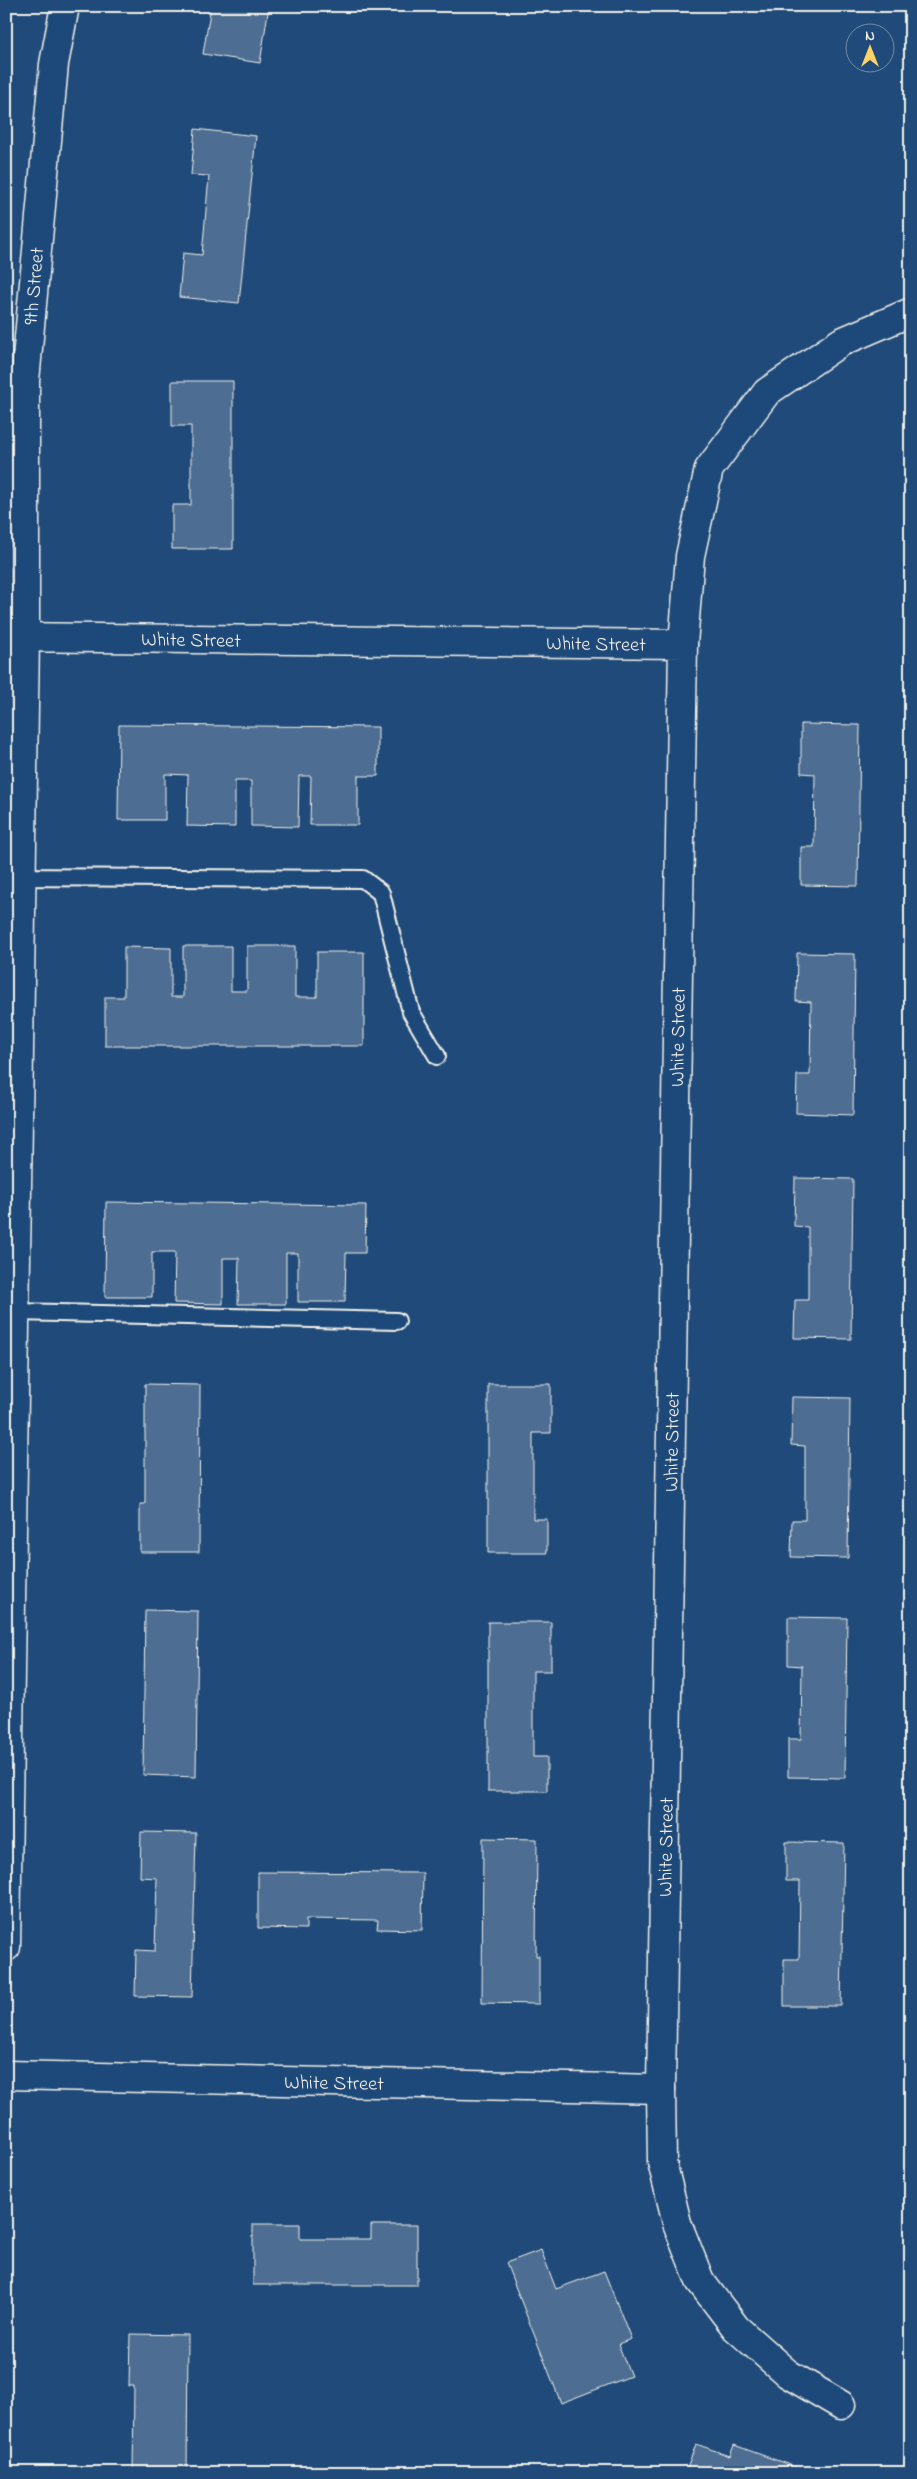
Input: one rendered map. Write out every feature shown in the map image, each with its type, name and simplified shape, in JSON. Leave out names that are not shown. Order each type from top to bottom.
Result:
[{"type":"street","name":"9th Street","points":[[6,1947],[11,1350],[15,1312],[15,381],[54,64],[65,6]]},
{"type":"street","points":[[683,644],[690,556],[709,469],[767,392],[841,342],[911,312]]},
{"type":"street","name":"White Street","points":[[16,637],[683,644],[661,2089],[662,2162],[677,2223],[700,2281],[736,2328],[788,2374],[841,2404]]},
{"type":"street","name":"White Street","points":[[6,2075],[661,2089]]},
{"type":"lane","points":[[14,877],[364,879],[381,893],[411,1012],[437,1056]]},
{"type":"lane","points":[[15,1312],[397,1321]]},
{"type":"building","points":[[211,6],[269,6],[260,63],[203,54]]},
{"type":"building","points":[[195,129],[256,136],[239,303],[179,297],[183,253],[202,255],[209,176],[191,175]]},
{"type":"building","points":[[172,381],[233,381],[233,549],[172,549],[172,505],[191,505],[191,426],[172,426]]},
{"type":"building","points":[[801,724],[860,725],[858,886],[801,885],[801,847],[814,847],[815,774],[801,773]]},
{"type":"building","points":[[119,725],[378,727],[378,776],[358,776],[358,825],[310,825],[311,776],[299,776],[298,827],[251,826],[251,781],[235,781],[235,827],[187,826],[188,775],[165,774],[165,820],[118,820]]},
{"type":"building","points":[[183,946],[231,946],[231,991],[247,991],[247,946],[295,946],[295,997],[317,997],[317,952],[364,952],[364,1046],[105,1046],[105,997],[124,997],[124,947],[171,948],[171,997],[183,997]]},
{"type":"building","points":[[797,953],[855,954],[853,1115],[796,1113],[797,1075],[810,1075],[811,1002],[796,1001]]},
{"type":"building","points":[[795,1178],[853,1179],[851,1339],[794,1338],[795,1300],[808,1300],[808,1227],[794,1226]]},
{"type":"building","points":[[106,1202],[366,1205],[365,1253],[346,1253],[345,1302],[298,1302],[298,1253],[286,1253],[286,1304],[238,1304],[239,1258],[223,1258],[223,1304],[174,1303],[175,1252],[152,1252],[152,1297],[105,1297]]},
{"type":"building","points":[[145,1384],[200,1385],[199,1552],[140,1552],[140,1504],[145,1504]]},
{"type":"building","points":[[488,1384],[551,1384],[551,1433],[533,1433],[533,1519],[547,1519],[547,1553],[488,1553]]},
{"type":"building","points":[[792,1397],[850,1398],[848,1558],[791,1557],[792,1520],[805,1520],[805,1446],[791,1445]]},
{"type":"building","points":[[145,1610],[198,1611],[196,1777],[143,1775]]},
{"type":"building","points":[[788,1617],[847,1618],[845,1778],[788,1777],[788,1739],[801,1739],[802,1666],[788,1665]]},
{"type":"building","points":[[488,1622],[551,1622],[551,1671],[533,1671],[533,1757],[547,1757],[547,1791],[488,1791]]},
{"type":"building","points":[[141,1832],[196,1833],[192,1997],[135,1996],[136,1950],[155,1951],[157,1878],[140,1877]]},
{"type":"building","points":[[483,1838],[537,1839],[536,1956],[539,1956],[539,2004],[482,2003]]},
{"type":"building","points":[[786,1842],[844,1843],[841,2006],[784,2006],[784,1959],[799,1959],[800,1881],[786,1881]]},
{"type":"building","points":[[258,1872],[423,1873],[422,1930],[377,1929],[378,1920],[306,1919],[306,1929],[258,1928]]},
{"type":"building","points":[[253,2224],[300,2224],[300,2239],[371,2239],[371,2225],[417,2225],[417,2285],[253,2285]]},
{"type":"building","points":[[541,2250],[556,2289],[604,2271],[631,2339],[618,2344],[631,2376],[561,2403],[506,2263]]},
{"type":"building","points":[[130,2334],[188,2335],[187,2473],[133,2473],[134,2386],[129,2386]]},
{"type":"building","points":[[696,2444],[730,2456],[734,2445],[812,2473],[685,2473]]}]
